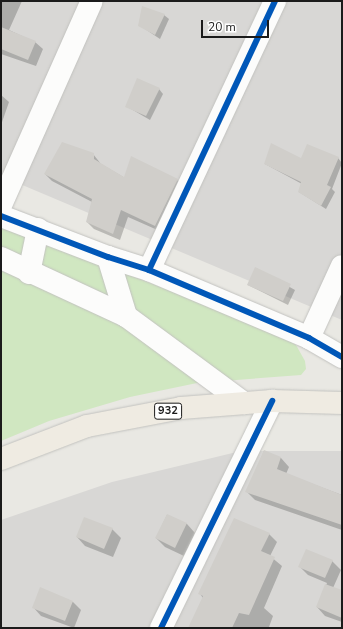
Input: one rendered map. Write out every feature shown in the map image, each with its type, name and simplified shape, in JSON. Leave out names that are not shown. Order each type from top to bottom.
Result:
[{"type":"main road","name":"932","points":[[1,459],[87,426],[181,408],[272,401],[342,403]]},
{"type":"street","points":[[1,205],[92,1]]},
{"type":"street","points":[[148,270],[275,1]]},
{"type":"street","points":[[1,216],[108,257],[148,270],[309,338],[342,357]]},
{"type":"street","points":[[29,273],[38,229]]},
{"type":"street","points":[[108,257],[126,316]]},
{"type":"street","points":[[1,258],[29,273],[126,316],[244,403]]},
{"type":"street","points":[[309,338],[342,266]]},
{"type":"street","points":[[161,628],[272,401]]},
{"type":"shaded area","points":[[1,1],[342,1],[342,320],[1,176]]},
{"type":"shaded area","points":[[241,451],[342,451],[342,628],[1,628],[1,520],[112,482]]},
{"type":"green space","points":[[1,226],[278,332],[296,345],[305,361],[306,369],[301,375],[197,383],[130,397],[49,421],[1,441]]},
{"type":"building","points":[[142,6],[165,14],[155,35],[138,26]]},
{"type":"building","points":[[1,27],[36,41],[28,60],[1,49]]},
{"type":"building","points":[[137,78],[160,88],[146,116],[125,107]]},
{"type":"building","points":[[62,142],[94,153],[94,159],[124,177],[131,156],[178,179],[155,226],[121,210],[113,234],[86,222],[92,199],[44,174]]},
{"type":"building","points":[[271,143],[301,158],[307,144],[339,157],[327,185],[331,187],[321,206],[298,192],[301,182],[264,164]]},
{"type":"building","points":[[255,267],[291,284],[283,301],[247,285]]},
{"type":"building","points":[[264,450],[281,457],[277,469],[342,495],[342,525],[245,492]]},
{"type":"building","points":[[167,514],[187,523],[175,548],[155,538]]},
{"type":"building","points":[[84,517],[113,528],[104,549],[76,537]]},
{"type":"building","points":[[234,518],[270,533],[261,551],[275,557],[249,615],[239,613],[232,628],[188,628],[203,596],[198,594]]},
{"type":"building","points":[[306,549],[333,560],[325,578],[298,567]]},
{"type":"building","points":[[325,584],[342,590],[342,618],[316,607]]},
{"type":"building","points":[[40,587],[73,601],[65,621],[32,608]]},
{"type":"cycle path","points":[[149,270],[275,1]]},
{"type":"cycle path","points":[[1,216],[108,257],[149,270],[309,338],[342,357]]},
{"type":"cycle path","points":[[161,628],[272,401]]}]
